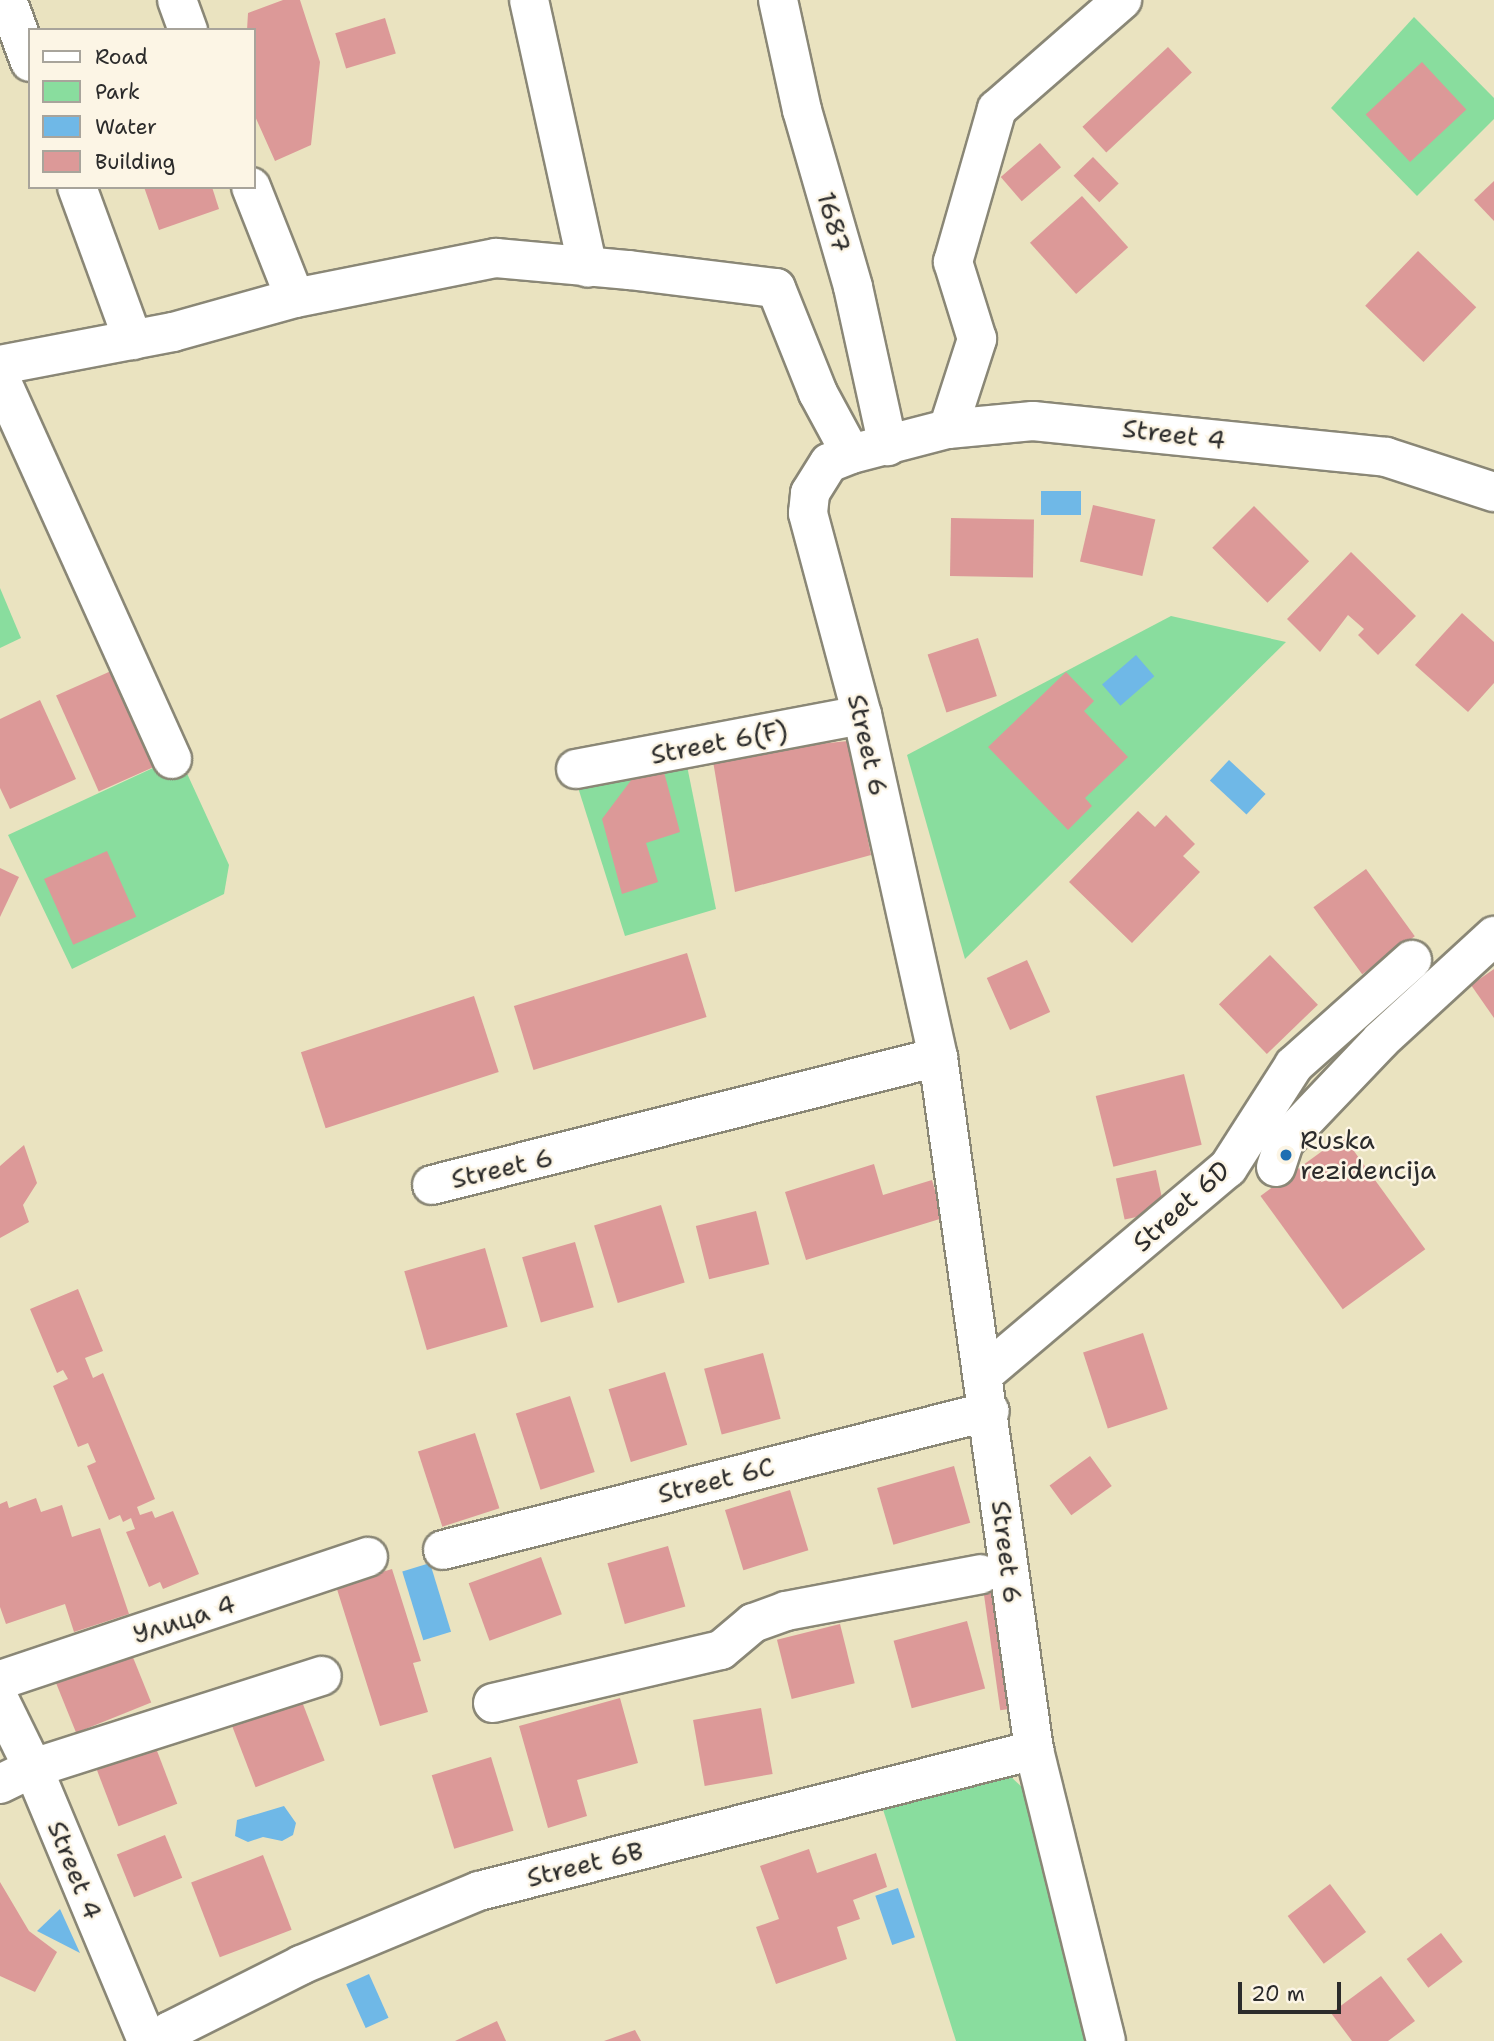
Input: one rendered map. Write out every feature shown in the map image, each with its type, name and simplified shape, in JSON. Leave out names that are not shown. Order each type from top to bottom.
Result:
[{"type":"street","points":[[7,0],[28,57]]},
{"type":"street","points":[[177,0],[187,28]]},
{"type":"street","points":[[529,0],[588,268]]},
{"type":"street","name":"1687","points":[[778,0],[802,110],[853,287],[888,446]]},
{"type":"street","points":[[948,429],[977,339],[953,262],[997,108],[1122,0]]},
{"type":"street","points":[[78,189],[134,340]]},
{"type":"street","points":[[252,189],[295,298]]},
{"type":"street","points":[[0,365],[134,340],[295,298],[496,258],[776,288],[818,393],[851,454]]},
{"type":"street","points":[[0,378],[172,760]]},
{"type":"street","name":"Street 4","points":[[851,454],[948,429],[1033,421],[1386,457],[1494,492]]},
{"type":"street","name":"Street 6","points":[[851,454],[829,463],[810,493],[808,513],[862,715],[938,1057],[985,1373],[1034,1750],[1107,2041]]},
{"type":"street","name":"Street 6(F)","points":[[599,772],[862,715]]},
{"type":"street","points":[[1276,1167],[1284,1142],[1381,1040],[1494,936]]},
{"type":"street","name":"Street 6D","points":[[985,1373],[1228,1168],[1293,1065],[1412,960]]},
{"type":"street","name":"Street 6","points":[[432,1185],[938,1057]]},
{"type":"street","name":"Street 6C","points":[[443,1550],[990,1410]]},
{"type":"street","name":"Улица 4","points":[[0,1680],[368,1557]]},
{"type":"street","points":[[493,1703],[721,1650],[753,1623],[786,1611],[981,1574]]},
{"type":"street","points":[[16,1776],[322,1676]]},
{"type":"street","name":"Street 4","points":[[0,1701],[16,1776],[163,2039]]},
{"type":"street","name":"Street 6B","points":[[163,2039],[301,1965],[479,1891],[1034,1750]]},
{"type":"green space","points":[[1414,17],[1494,98],[1494,119],[1417,196],[1331,108]]},
{"type":"green space","points":[[0,588],[21,638],[0,648]]},
{"type":"green space","points":[[1171,616],[1286,642],[965,959],[907,755]]},
{"type":"green space","points":[[179,756],[229,865],[224,894],[72,969],[8,835]]},
{"type":"green space","points":[[685,756],[716,909],[625,936],[575,778]]},
{"type":"green space","points":[[1008,1774],[1026,1791],[1096,2041],[956,2041],[881,1803]]},
{"type":"water","points":[[1041,491],[1081,491],[1081,515],[1041,515]]},
{"type":"water","points":[[1136,655],[1154,676],[1120,706],[1102,685]]},
{"type":"water","points":[[1229,760],[1266,794],[1246,815],[1210,780]]},
{"type":"water","points":[[430,1563],[451,1632],[423,1640],[402,1571]]},
{"type":"water","points":[[284,1806],[296,1823],[293,1835],[282,1841],[263,1837],[248,1842],[235,1836],[237,1820]]},
{"type":"water","points":[[898,1888],[915,1937],[892,1945],[875,1896]]},
{"type":"water","points":[[60,1909],[80,1953],[37,1931]]},
{"type":"water","points":[[369,1974],[389,2018],[366,2028],[346,1984]]},
{"type":"building","points":[[283,0],[300,0],[320,62],[311,145],[275,161],[256,118],[256,28],[247,28],[248,13]]},
{"type":"building","points":[[385,18],[396,53],[346,69],[335,33]]},
{"type":"building","points":[[1168,47],[1192,73],[1106,152],[1082,127]]},
{"type":"building","points":[[1422,62],[1466,110],[1410,162],[1366,115]]},
{"type":"building","points":[[1040,143],[1061,167],[1022,201],[1001,177]]},
{"type":"building","points":[[1093,157],[1119,184],[1099,202],[1074,176]]},
{"type":"building","points":[[1494,181],[1494,221],[1474,200]]},
{"type":"building","points":[[145,189],[213,189],[219,209],[159,230]]},
{"type":"building","points":[[1082,196],[1128,247],[1076,294],[1030,243]]},
{"type":"building","points":[[1418,251],[1476,307],[1423,362],[1365,306]]},
{"type":"building","points":[[1093,505],[1155,519],[1142,576],[1080,562]]},
{"type":"building","points":[[1254,506],[1309,561],[1267,603],[1212,548]]},
{"type":"building","points":[[951,518],[1034,519],[1033,577],[950,576]]},
{"type":"building","points":[[1351,552],[1416,616],[1378,655],[1358,635],[1364,629],[1348,615],[1320,652],[1287,619]]},
{"type":"building","points":[[1462,613],[1494,642],[1494,683],[1468,712],[1415,665]]},
{"type":"building","points":[[978,638],[997,696],[946,712],[928,654]]},
{"type":"building","points":[[120,667],[163,763],[99,791],[56,695]]},
{"type":"building","points":[[1066,672],[1094,701],[1084,711],[1128,757],[1085,798],[1092,806],[1068,830],[988,747]]},
{"type":"building","points":[[40,700],[76,779],[10,809],[0,788],[0,719]]},
{"type":"building","points":[[848,741],[871,855],[735,892],[712,755]]},
{"type":"building","points":[[664,772],[680,832],[646,843],[658,882],[622,894],[602,819],[632,779]]},
{"type":"building","points":[[1138,811],[1155,827],[1166,815],[1195,844],[1183,856],[1200,872],[1132,943],[1069,882]]},
{"type":"building","points":[[107,851],[136,917],[73,945],[44,879]]},
{"type":"building","points":[[0,868],[19,877],[0,917]]},
{"type":"building","points":[[1366,869],[1415,936],[1362,974],[1313,907]]},
{"type":"building","points":[[687,953],[707,1017],[533,1070],[514,1006]]},
{"type":"building","points":[[1270,955],[1318,1005],[1267,1054],[1219,1004]]},
{"type":"building","points":[[1027,960],[1050,1012],[1010,1030],[987,978]]},
{"type":"building","points":[[1494,969],[1494,1018],[1471,985]]},
{"type":"building","points":[[474,996],[499,1072],[326,1128],[301,1052]]},
{"type":"building","points":[[1184,1074],[1202,1145],[1113,1167],[1096,1096]]},
{"type":"building","points":[[1343,1136],[1425,1249],[1343,1309],[1260,1196]]},
{"type":"building","points":[[24,1145],[37,1183],[23,1205],[29,1222],[0,1238],[0,1166]]},
{"type":"building","points":[[874,1164],[883,1195],[932,1180],[943,1218],[806,1260],[785,1192]]},
{"type":"building","points":[[1156,1170],[1165,1211],[1125,1220],[1116,1179]]},
{"type":"building","points":[[661,1205],[685,1282],[618,1303],[594,1225]]},
{"type":"building","points":[[756,1211],[769,1264],[709,1279],[696,1226]]},
{"type":"building","points":[[575,1242],[594,1307],[541,1323],[522,1257]]},
{"type":"building","points":[[485,1248],[508,1327],[427,1350],[404,1271]]},
{"type":"building","points":[[78,1289],[103,1351],[85,1358],[93,1378],[103,1373],[155,1499],[137,1507],[140,1515],[152,1511],[155,1518],[173,1511],[199,1574],[163,1589],[160,1582],[149,1587],[126,1532],[135,1529],[131,1518],[123,1522],[120,1515],[109,1520],[87,1466],[96,1462],[88,1443],[78,1447],[53,1386],[68,1379],[63,1370],[57,1373],[30,1309]]},
{"type":"building","points":[[1143,1333],[1168,1409],[1108,1429],[1083,1352]]},
{"type":"building","points":[[763,1353],[781,1419],[722,1434],[704,1369]]},
{"type":"building","points":[[665,1372],[687,1445],[631,1462],[609,1389]]},
{"type":"building","points":[[570,1396],[595,1472],[541,1490],[516,1414]]},
{"type":"building","points":[[475,1433],[499,1508],[442,1527],[418,1452]]},
{"type":"building","points":[[1090,1456],[1112,1486],[1071,1515],[1050,1485]]},
{"type":"building","points":[[954,1466],[970,1523],[893,1545],[877,1488]]},
{"type":"building","points":[[790,1490],[808,1550],[743,1570],[725,1510]]},
{"type":"building","points":[[36,1498],[41,1512],[62,1505],[72,1537],[100,1528],[129,1614],[74,1632],[65,1604],[6,1624],[0,1607],[0,1504],[7,1501],[9,1508]]},
{"type":"building","points":[[668,1546],[685,1607],[625,1624],[607,1563]]},
{"type":"building","points":[[541,1557],[562,1614],[490,1641],[469,1583]]},
{"type":"building","points":[[392,1569],[421,1661],[413,1663],[428,1712],[380,1726],[336,1586]]},
{"type":"building","points":[[1008,1586],[1025,1707],[1000,1710],[983,1589]]},
{"type":"building","points":[[967,1621],[985,1689],[912,1708],[894,1641]]},
{"type":"building","points":[[840,1624],[855,1683],[792,1699],[777,1640]]},
{"type":"building","points":[[128,1645],[151,1702],[76,1733],[53,1675]]},
{"type":"building","points":[[620,1698],[638,1763],[577,1780],[587,1816],[548,1828],[519,1726]]},
{"type":"building","points":[[301,1699],[325,1761],[256,1787],[232,1726]]},
{"type":"building","points":[[761,1708],[773,1774],[705,1786],[693,1720]]},
{"type":"building","points":[[154,1743],[177,1804],[118,1826],[95,1766]]},
{"type":"building","points":[[491,1757],[514,1831],[454,1849],[432,1775]]},
{"type":"building","points":[[165,1835],[182,1878],[134,1897],[117,1854]]},
{"type":"building","points":[[809,1849],[817,1873],[876,1853],[887,1887],[853,1900],[860,1919],[837,1927],[847,1959],[776,1984],[756,1927],[779,1919],[760,1866]]},
{"type":"building","points":[[263,1855],[292,1930],[220,1957],[191,1883]]},
{"type":"building","points":[[0,1882],[29,1931],[57,1952],[35,1992],[0,1976]]},
{"type":"building","points":[[1330,1884],[1366,1932],[1324,1964],[1288,1916]]},
{"type":"building","points":[[1441,1933],[1463,1962],[1428,1988],[1407,1959]]},
{"type":"building","points":[[1381,1976],[1415,2021],[1388,2041],[1352,2041],[1331,2013]]},
{"type":"building","points":[[497,2021],[506,2041],[455,2041]]},
{"type":"building","points":[[635,2030],[641,2041],[604,2041]]},
{"type":"place","name":"Ruska rezidencija","points":[[1286,1155]]}]
